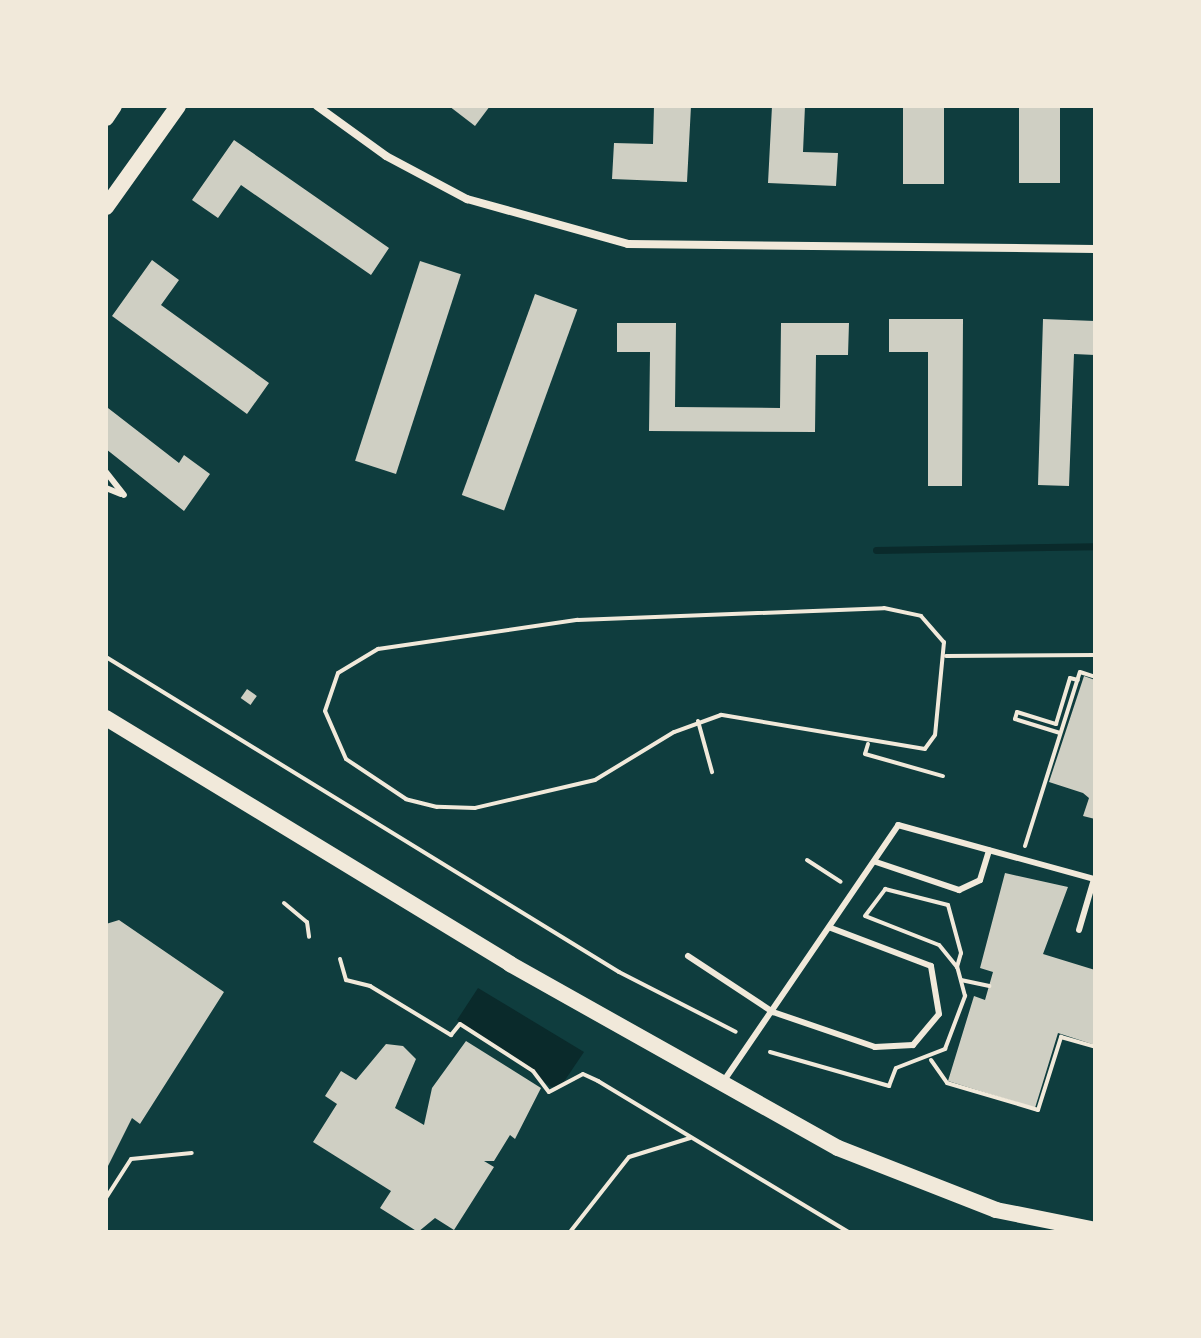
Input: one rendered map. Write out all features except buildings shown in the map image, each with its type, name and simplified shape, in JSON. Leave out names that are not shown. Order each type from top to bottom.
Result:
[{"type":"main road","points":[[106,118],[114,106]]},
{"type":"main road","points":[[106,207],[178,106]]},
{"type":"main road","points":[[106,718],[722,1084],[885,1171],[996,1210],[1095,1230]]},
{"type":"street","points":[[317,106],[386,156],[467,199],[628,244],[1095,249]]},
{"type":"lane","points":[[106,472],[124,495],[106,488]]},
{"type":"lane","points":[[722,1084],[876,862],[898,825],[1094,879],[1079,930]]},
{"type":"lane","points":[[876,862],[959,890],[980,880],[989,850]]},
{"type":"lane","points":[[688,956],[773,1012],[875,1047],[913,1045],[928,1032],[939,1014],[940,987],[931,966],[831,928]]},
{"type":"path","points":[[904,609],[934,628],[946,656],[931,743],[916,751],[868,744],[744,713],[698,721],[616,773],[457,808],[406,799],[346,759],[325,711],[338,673],[378,649],[578,620],[904,609]]},
{"type":"path","points":[[946,656],[1095,655]]},
{"type":"path","points":[[106,657],[619,972],[736,1032]]},
{"type":"path","points":[[1011,841],[1025,846],[1080,672],[1095,677]]},
{"type":"path","points":[[1060,733],[1015,719],[1017,712],[1056,724],[1070,678],[1078,680]]},
{"type":"path","points":[[698,721],[712,772]]},
{"type":"path","points":[[868,744],[865,754],[943,776]]},
{"type":"path","points":[[807,860],[846,886]]},
{"type":"path","points":[[896,889],[948,905],[961,953],[957,967],[948,954],[924,937],[869,920],[870,901],[896,889]]},
{"type":"path","points":[[284,903],[307,922],[309,937]]},
{"type":"path","points":[[340,959],[346,980],[370,986],[451,1035],[460,1024],[533,1071],[549,1092],[583,1074],[848,1232]]},
{"type":"path","points":[[961,980],[989,986]]},
{"type":"path","points":[[931,1060],[947,1083],[1038,1110],[1061,1037],[1095,1047]]},
{"type":"path","points":[[570,1232],[629,1157],[690,1138]]},
{"type":"path","points":[[106,1198],[131,1159],[192,1153]]},
{"type":"water","points":[[478,988],[584,1052],[561,1086],[551,1087],[457,1020]]},
{"type":"waterway","points":[[876,550],[1095,546]]}]
